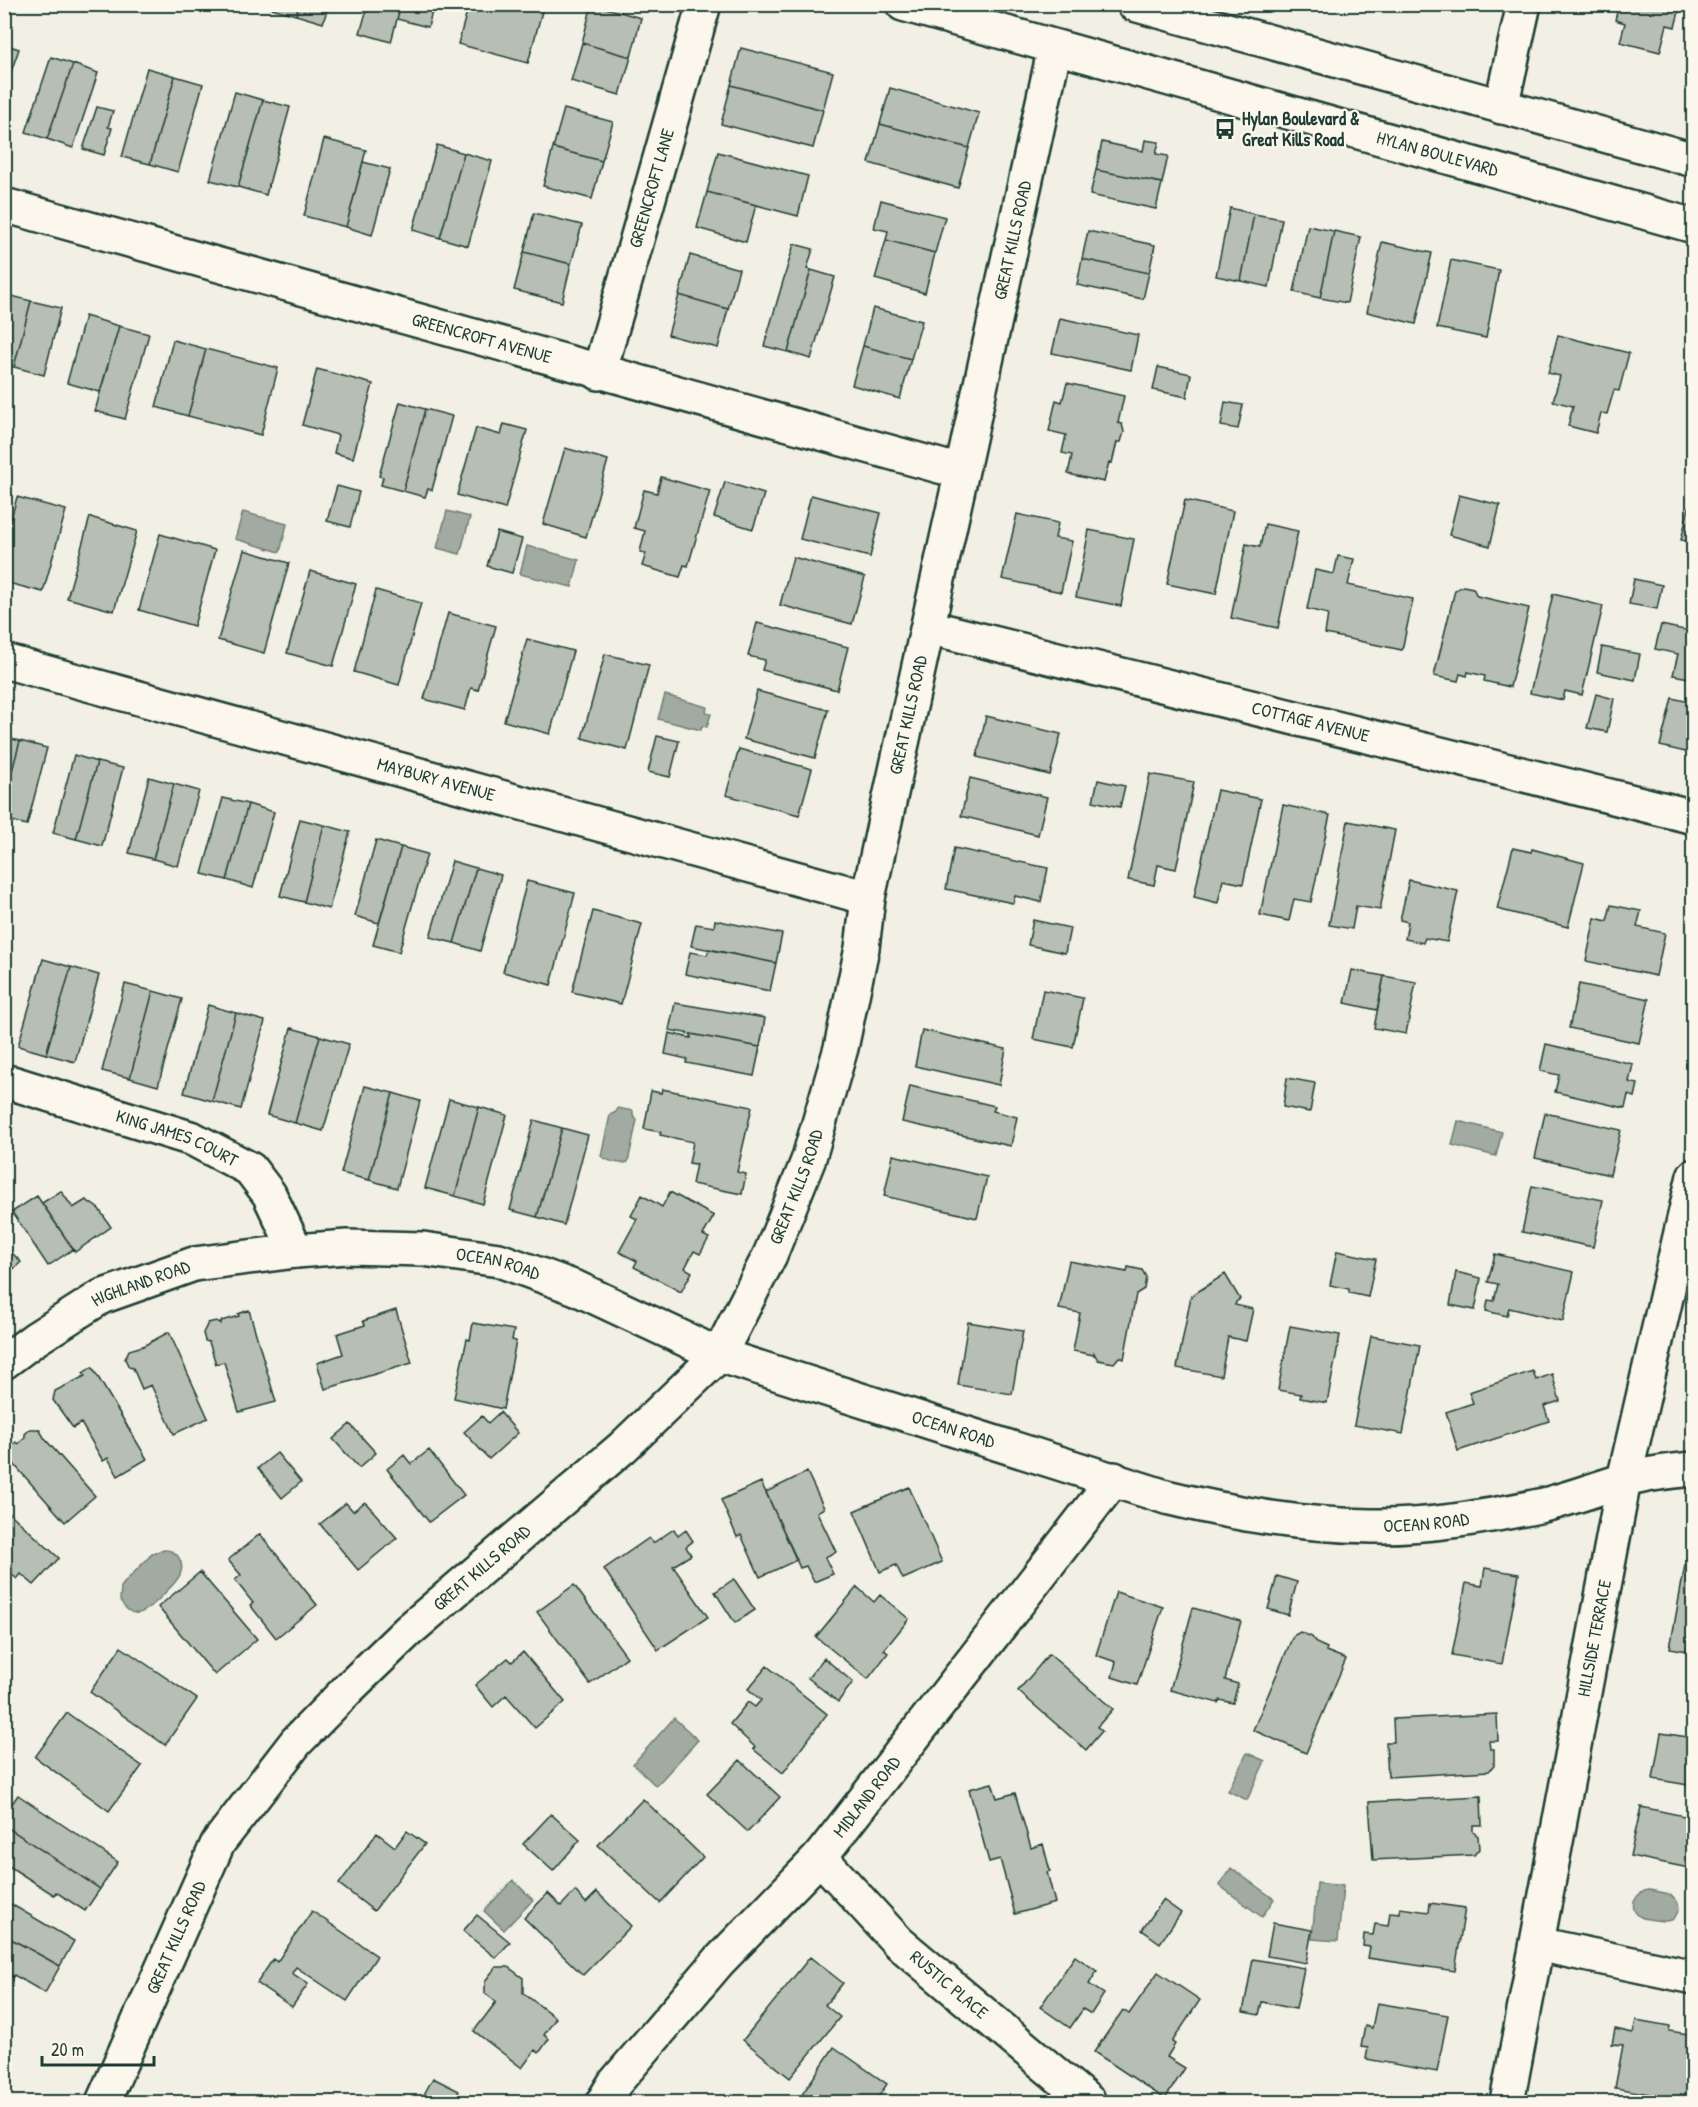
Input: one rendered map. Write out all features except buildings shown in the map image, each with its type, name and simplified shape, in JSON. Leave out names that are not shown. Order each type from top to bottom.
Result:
[{"type":"street","name":"GREENCROFT LANE","points":[[599,373],[704,4]]},
{"type":"street","name":"HYLAN BOULEVARD","points":[[903,4],[1694,226]]},
{"type":"street","points":[[1134,4],[1694,160]]},
{"type":"street","points":[[1501,107],[1524,4]]},
{"type":"street","name":"GREAT KILLS ROAD","points":[[103,2103],[218,1843],[296,1742],[408,1631],[623,1447],[719,1355],[770,1255],[808,1161],[841,1048],[862,948],[868,898],[1055,47]]},
{"type":"street","name":"GREENCROFT AVENUE","points":[[4,205],[599,373],[961,472]]},
{"type":"street","name":"COTTAGE AVENUE","points":[[928,627],[1694,817]]},
{"type":"street","name":"MAYBURY AVENUE","points":[[4,661],[868,898]]},
{"type":"street","name":"KING JAMES COURT","points":[[12,1083],[193,1138],[250,1169],[269,1194],[296,1251]]},
{"type":"street","name":"HILLSIDE TERRACE","points":[[1507,2103],[1624,1480],[1694,1176]]},
{"type":"street","name":"OCEAN ROAD","points":[[296,1251],[347,1247],[423,1249],[499,1260],[576,1288],[719,1355],[1166,1497],[1235,1513],[1302,1523],[1374,1526],[1456,1521],[1542,1505],[1624,1480],[1694,1469]]},
{"type":"street","name":"HIGHLAND ROAD","points":[[4,1362],[35,1339],[101,1297],[194,1264],[296,1251]]},
{"type":"street","name":"MIDLAND ROAD","points":[[603,2103],[614,2084],[719,1961],[820,1857],[1114,1479]]},
{"type":"street","name":"RUSTIC PLACE","points":[[820,1857],[898,1942],[1089,2103]]},
{"type":"street","points":[[1537,1944],[1694,1977]]},
{"type":"shaded area","points":[[447,511],[470,517],[460,554],[437,548]]},
{"type":"shaded area","points":[[243,512],[287,524],[280,552],[235,539]]},
{"type":"shaded area","points":[[527,546],[579,560],[572,587],[520,574]]},
{"type":"shaded area","points":[[665,695],[707,707],[706,713],[711,714],[707,727],[702,726],[701,730],[658,719]]},
{"type":"shaded area","points":[[618,1108],[633,1111],[633,1116],[637,1120],[628,1162],[625,1163],[614,1162],[601,1156],[610,1115]]},
{"type":"shaded area","points":[[1458,1121],[1502,1132],[1496,1156],[1452,1145]]},
{"type":"shaded area","points":[[164,1550],[173,1552],[179,1558],[181,1573],[148,1609],[142,1612],[131,1612],[120,1600],[121,1587],[152,1554]]},
{"type":"shaded area","points":[[674,1718],[698,1740],[656,1786],[633,1764]]},
{"type":"shaded area","points":[[1247,1753],[1265,1761],[1247,1800],[1228,1791]]},
{"type":"shaded area","points":[[1231,1868],[1274,1899],[1262,1917],[1219,1885]]},
{"type":"shaded area","points":[[513,1880],[533,1900],[504,1930],[484,1911]]},
{"type":"shaded area","points":[[1317,1883],[1343,1886],[1338,1941],[1312,1939]]},
{"type":"shaded area","points":[[1644,1891],[1668,1894],[1676,1899],[1679,1909],[1674,1919],[1667,1921],[1643,1918],[1637,1914],[1634,1910],[1634,1901]]},
{"type":"place","name":"Hylan Boulevard & Great Kills Road","points":[[1225,129]]}]
